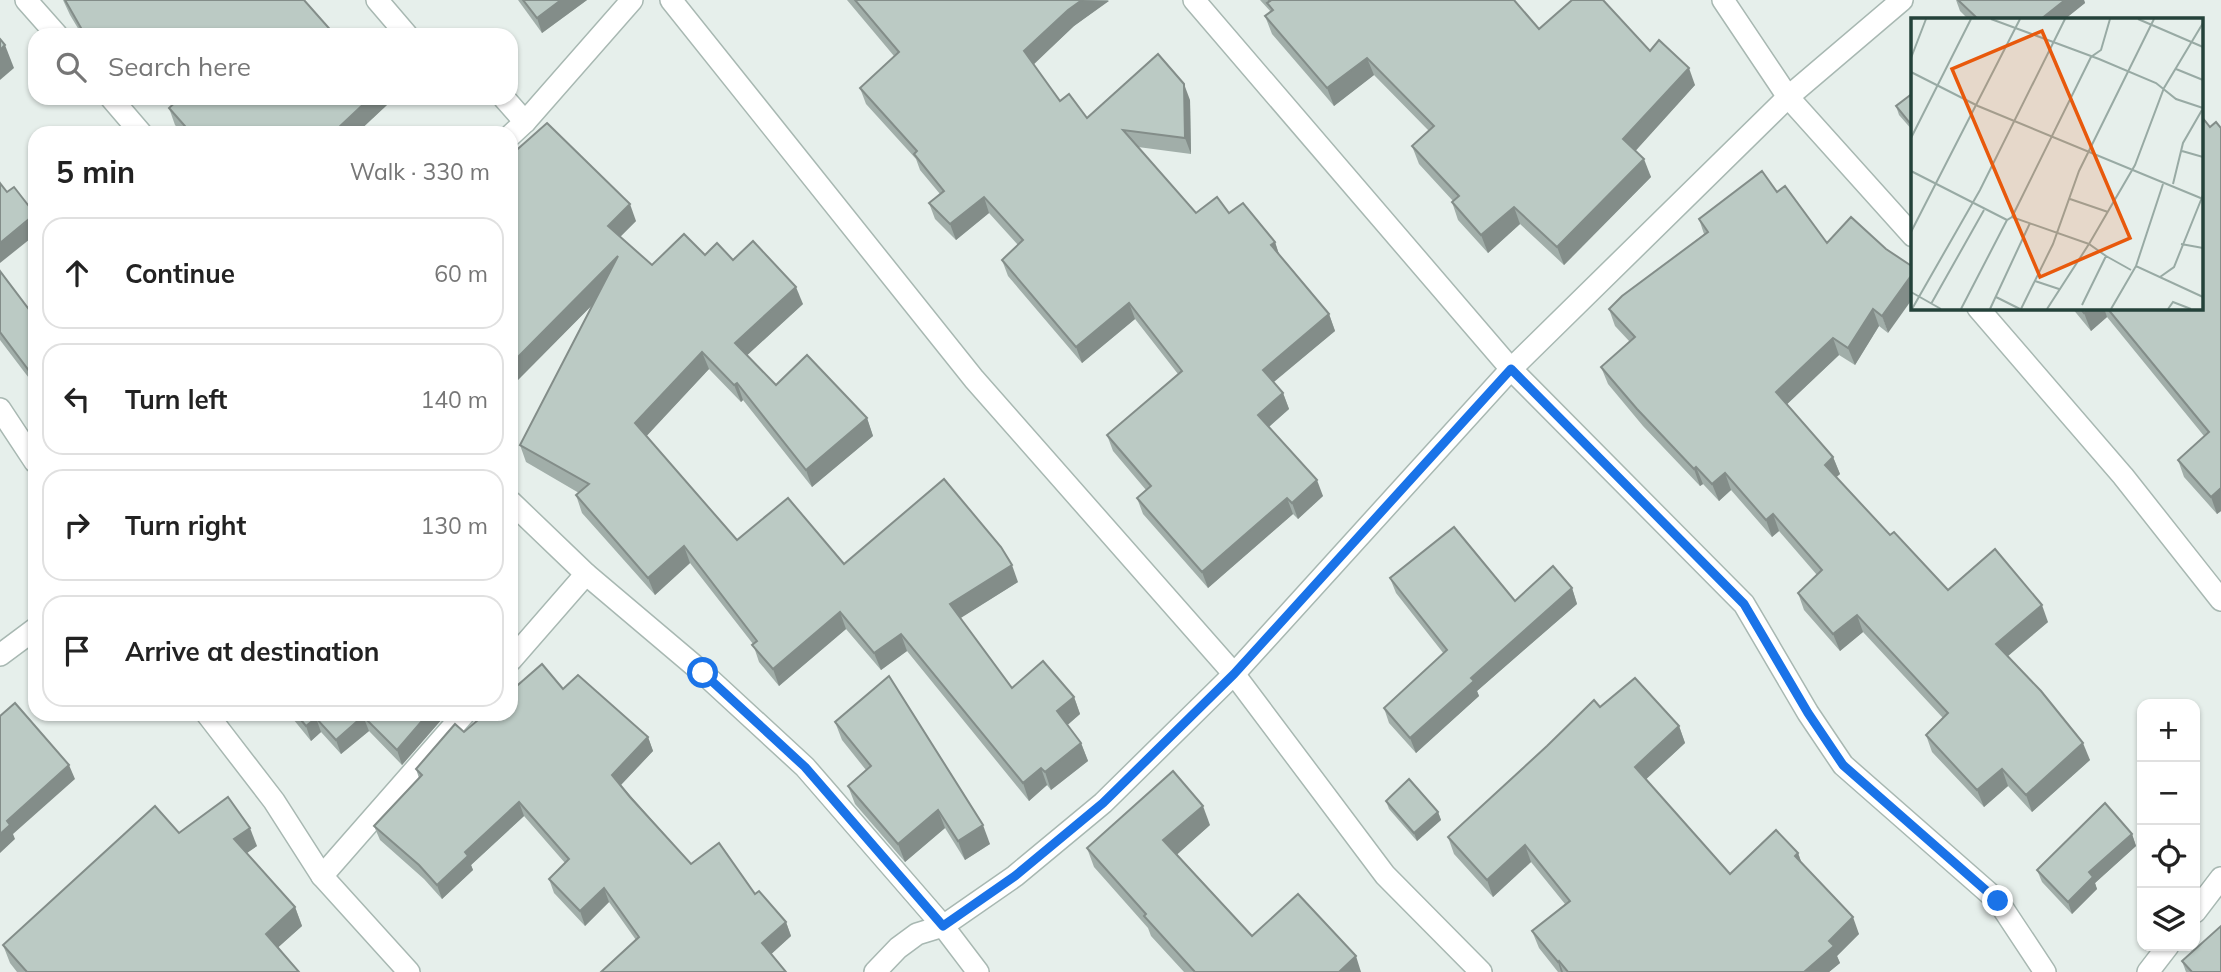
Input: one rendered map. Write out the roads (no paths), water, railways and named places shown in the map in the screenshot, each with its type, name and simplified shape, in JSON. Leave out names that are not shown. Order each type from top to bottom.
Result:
[{"type":"street","points":[[26,0],[51,28]]},
{"type":"street","points":[[377,0],[401,28]]},
{"type":"street","points":[[518,129],[632,0]]},
{"type":"street","points":[[670,0],[974,379],[1234,674],[1385,876],[1481,972]]},
{"type":"street","points":[[1194,0],[1511,369],[1744,604],[1808,713],[1843,765],[1998,901],[2045,972]]},
{"type":"street","points":[[1723,0],[1788,97],[1911,234]]},
{"type":"street","points":[[875,972],[898,948],[917,934],[943,926],[1015,876],[1103,803],[1234,674],[1511,369],[1788,97],[1902,0]]},
{"type":"street","points":[[117,105],[135,126]]},
{"type":"street","points":[[507,105],[517,126]]},
{"type":"street","points":[[1980,310],[2123,475],[2221,600]]},
{"type":"street","points":[[0,409],[28,451]]},
{"type":"street","points":[[518,509],[586,573],[703,673],[805,767],[943,926],[978,972]]},
{"type":"street","points":[[518,652],[586,573]]},
{"type":"street","points":[[0,655],[28,634]]},
{"type":"street","points":[[213,721],[274,801],[322,876],[409,972]]},
{"type":"street","points":[[322,876],[458,721]]},
{"type":"street","points":[[2200,905],[2221,878]]},
{"type":"street","points":[[2148,972],[2164,951]]}]
